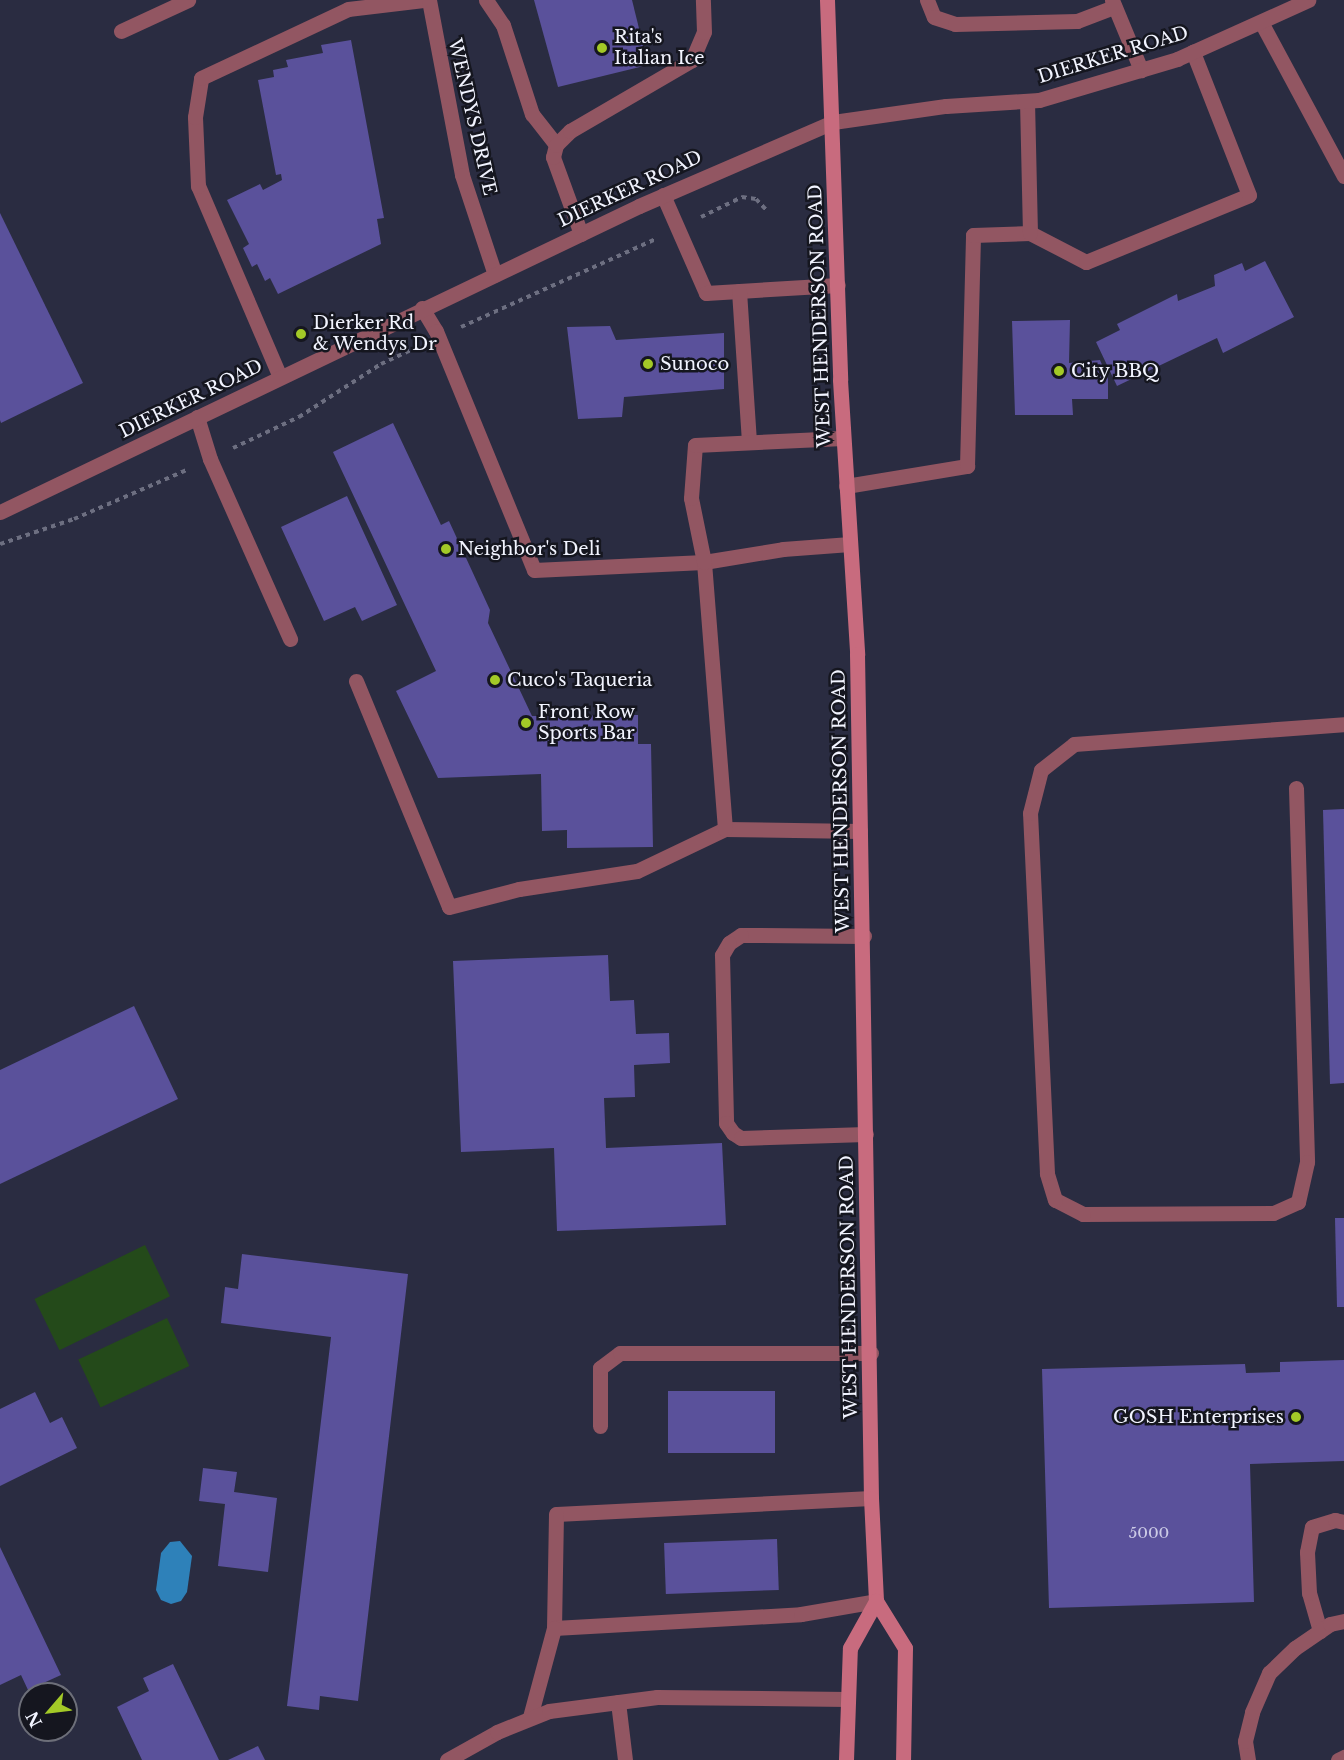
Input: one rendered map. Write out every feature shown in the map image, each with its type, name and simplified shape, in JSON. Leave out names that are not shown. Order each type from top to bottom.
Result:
[{"type":"main road","name":"WEST HENDERSON ROAD","points":[[826,0],[833,122],[843,438],[850,544],[864,936],[871,1353],[871,1498],[876,1601],[905,1648],[903,1760]]},
{"type":"main road","points":[[846,1760],[850,1648],[876,1601]]},
{"type":"street","points":[[121,31],[188,0]]},
{"type":"street","points":[[280,377],[198,186],[195,117],[201,78],[348,9],[427,0]]},
{"type":"street","name":"WENDYS DRIVE","points":[[427,0],[462,175],[495,275]]},
{"type":"street","points":[[486,0],[503,25],[532,114],[556,145]]},
{"type":"street","points":[[581,234],[553,157],[556,145],[570,131],[692,60],[704,32],[703,0]]},
{"type":"street","points":[[927,0],[934,17],[956,24],[1077,21],[1113,4],[1141,70]]},
{"type":"street","name":"DIERKER ROAD","points":[[0,512],[422,308],[663,195],[833,122],[946,106],[1027,100],[1141,70],[1193,52],[1308,0]]},
{"type":"street","points":[[1261,22],[1344,176]]},
{"type":"street","points":[[846,486],[967,466],[973,235],[1030,233],[1086,262],[1249,195],[1193,52]]},
{"type":"street","points":[[1027,100],[1030,233]]},
{"type":"street","points":[[663,195],[706,293],[838,285]]},
{"type":"street","points":[[739,291],[749,442]]},
{"type":"street","points":[[422,308],[439,337],[534,570],[704,562],[783,549],[850,544]]},
{"type":"street","points":[[197,417],[210,459],[290,639]]},
{"type":"street","points":[[725,830],[704,562],[691,498],[695,445],[843,438]]},
{"type":"street","points":[[356,681],[449,907],[519,889],[638,871],[725,830],[860,831]]},
{"type":"street","points":[[1296,788],[1307,1162],[1298,1202],[1272,1213],[1083,1214],[1055,1200],[1047,1173],[1030,813],[1041,770],[1074,744],[1344,724]]},
{"type":"street","points":[[864,936],[741,935],[729,943],[722,956],[726,1124],[733,1133],[741,1138],[866,1134]]},
{"type":"street","points":[[600,1426],[600,1368],[620,1353],[871,1353]]},
{"type":"street","points":[[530,1717],[554,1628],[556,1514],[871,1498]]},
{"type":"street","points":[[1320,1631],[1309,1593],[1307,1552],[1312,1527],[1335,1520],[1344,1522]]},
{"type":"street","points":[[554,1628],[801,1614],[876,1601]]},
{"type":"street","points":[[1248,1760],[1245,1742],[1252,1712],[1269,1673],[1294,1648],[1320,1631],[1344,1621]]},
{"type":"street","points":[[447,1760],[530,1717],[618,1702],[657,1697],[848,1699]]},
{"type":"street","points":[[618,1702],[625,1760]]},
{"type":"street","points":[[1338,1760],[1344,1757]]},
{"type":"path","points":[[0,544],[74,519],[210,459],[298,417],[381,364],[742,196],[756,200],[767,211]]},
{"type":"green space","points":[[145,1245],[170,1296],[59,1350],[34,1299]]},
{"type":"green space","points":[[167,1318],[189,1366],[101,1407],[78,1359]]},
{"type":"water","points":[[180,1541],[192,1556],[187,1592],[181,1601],[171,1604],[161,1600],[156,1590],[161,1553],[170,1542]]},
{"type":"building","points":[[534,0],[632,0],[648,65],[558,87]]},
{"type":"building","points":[[351,40],[384,218],[377,219],[381,244],[278,294],[270,278],[265,281],[257,264],[252,267],[243,248],[249,244],[227,200],[260,184],[263,190],[282,180],[281,174],[276,175],[258,80],[274,77],[273,70],[288,67],[286,60],[323,53],[321,45]]},
{"type":"building","points":[[0,213],[83,383],[1,423],[0,420]]},
{"type":"building","points":[[1265,261],[1294,317],[1223,353],[1217,338],[1117,386],[1096,342],[1120,330],[1117,324],[1177,294],[1178,301],[1215,286],[1214,275],[1242,263],[1245,271]]},
{"type":"building","name":"City BBQ","points":[[1070,320],[1069,363],[1100,360],[1108,379],[1108,399],[1072,399],[1073,415],[1015,415],[1012,321]]},
{"type":"building","name":"Sunoco","points":[[610,326],[616,340],[724,333],[724,389],[624,397],[622,417],[578,419],[567,327]]},
{"type":"building","points":[[393,423],[441,525],[449,521],[490,610],[488,623],[532,716],[638,715],[638,744],[651,744],[653,847],[567,848],[567,830],[542,831],[541,774],[438,778],[396,691],[436,671],[333,452]]},
{"type":"building","points":[[347,496],[397,605],[362,621],[355,607],[324,621],[281,527]]},
{"type":"building","points":[[1344,809],[1344,1083],[1330,1084],[1323,810]]},
{"type":"building","points":[[608,955],[610,1001],[634,1000],[636,1034],[669,1033],[670,1063],[634,1065],[635,1097],[604,1098],[606,1148],[722,1143],[726,1225],[557,1231],[554,1148],[461,1152],[453,961]]},
{"type":"building","points":[[134,1006],[178,1099],[0,1184],[0,1070]]},
{"type":"building","points":[[1335,1218],[1344,1218],[1344,1307],[1337,1307]]},
{"type":"building","points":[[242,1254],[408,1274],[358,1701],[320,1696],[319,1710],[287,1706],[331,1337],[221,1323],[225,1287],[238,1289]]},
{"type":"building","points":[[1344,1360],[1344,1461],[1250,1464],[1254,1602],[1049,1608],[1042,1369],[1245,1364],[1246,1373],[1280,1372],[1280,1362]]},
{"type":"building","points":[[668,1391],[775,1391],[775,1453],[668,1453]]},
{"type":"building","points":[[35,1392],[50,1423],[62,1417],[77,1448],[0,1486],[0,1409]]},
{"type":"building","points":[[203,1468],[237,1472],[234,1492],[277,1498],[268,1572],[218,1566],[225,1504],[199,1501]]},
{"type":"building","points":[[777,1539],[779,1590],[666,1594],[664,1543]]},
{"type":"building","points":[[0,1547],[61,1675],[46,1682],[24,1682],[21,1675],[0,1685]]},
{"type":"building","points":[[173,1664],[219,1760],[142,1760],[117,1707],[149,1691],[143,1678]]},
{"type":"building","points":[[258,1746],[265,1760],[228,1760]]},
{"type":"place","name":"Rita's Italian Ice","points":[[602,48]]},
{"type":"place","name":"Dierker Rd & Wendys Dr","points":[[301,334]]},
{"type":"place","name":"Sunoco","points":[[648,364]]},
{"type":"place","name":"City BBQ","points":[[1059,371]]},
{"type":"place","name":"Neighbor's Deli","points":[[446,549]]},
{"type":"place","name":"Cuco's Taqueria","points":[[495,680]]},
{"type":"place","name":"Front Row Sports Bar","points":[[526,723]]},
{"type":"place","name":"GOSH Enterprises","points":[[1296,1417]]}]
